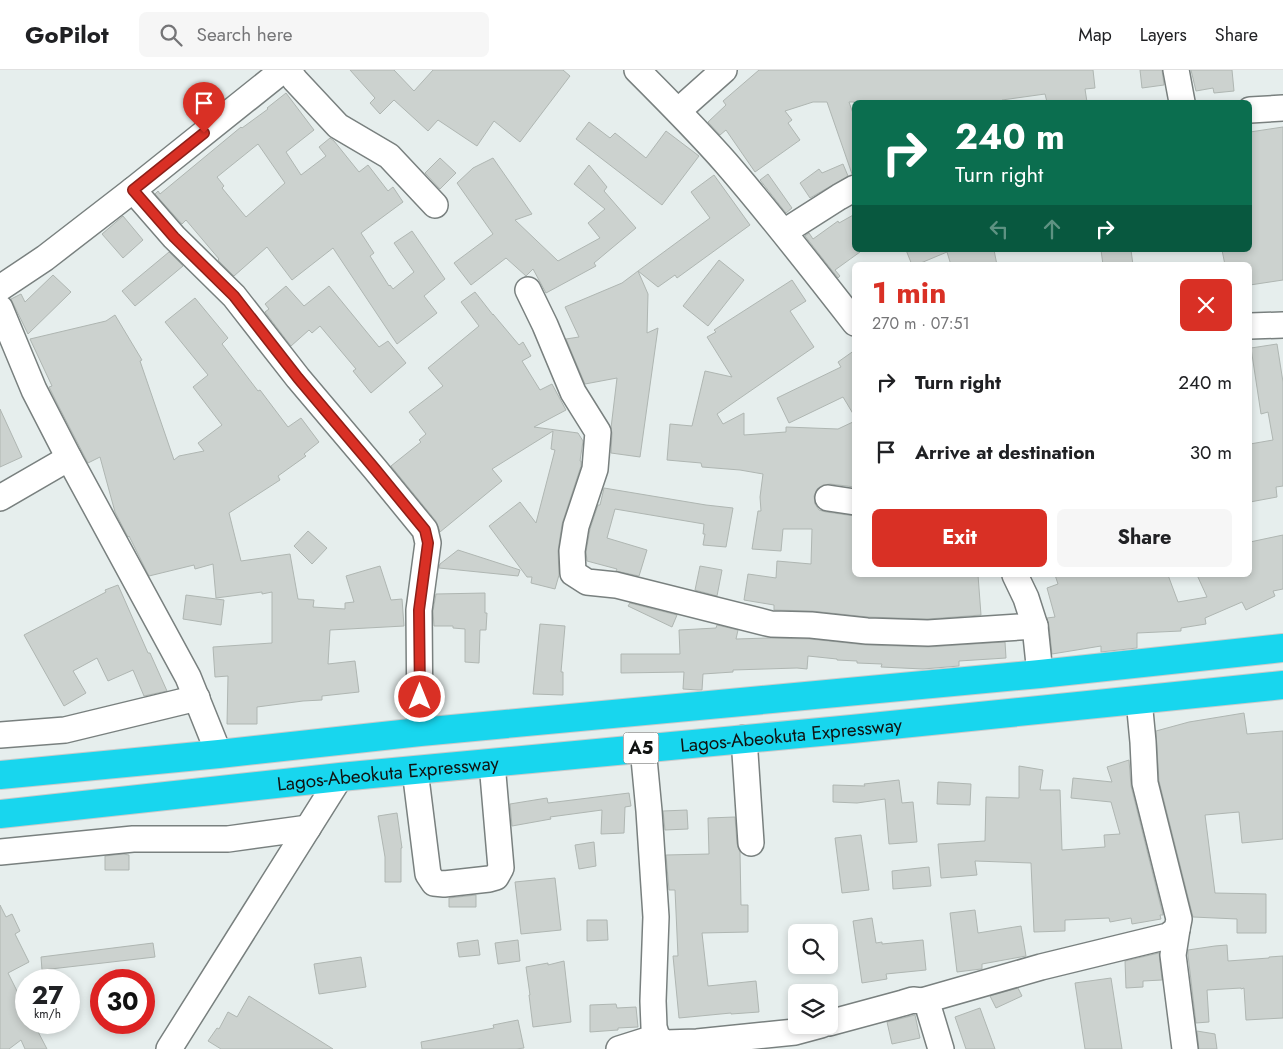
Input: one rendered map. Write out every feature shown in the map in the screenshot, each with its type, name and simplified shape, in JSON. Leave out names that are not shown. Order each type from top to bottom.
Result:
[{"type":"highway","name":"Lagos-Abeokuta Expressway","points":[[0,775],[420,732],[1040,674],[1283,648]]},
{"type":"highway","name":"Lagos-Abeokuta Expressway","points":[[0,814],[340,777],[852,729],[1283,685]]},
{"type":"street","points":[[0,288],[45,258],[283,70]]},
{"type":"street","points":[[288,70],[294,80],[338,126],[389,156],[435,205]]},
{"type":"street","points":[[637,70],[726,163],[784,232],[852,319]]},
{"type":"street","points":[[678,111],[724,70]]},
{"type":"street","points":[[1176,70],[1182,100]]},
{"type":"street","points":[[1252,110],[1283,108]]},
{"type":"street","points":[[133,190],[174,237],[234,296],[298,378],[425,530],[428,543],[419,610],[420,732]]},
{"type":"street","points":[[784,232],[852,190]]},
{"type":"street","points":[[528,290],[545,324],[573,392],[598,432],[595,469],[576,526],[572,551],[572,573],[587,582],[616,585],[771,624],[928,633],[1035,626]]},
{"type":"street","points":[[1,314],[34,390],[69,458],[188,677],[219,754]]},
{"type":"street","points":[[1252,326],[1283,325]]},
{"type":"street","points":[[0,498],[69,458]]},
{"type":"street","points":[[828,498],[852,502]]},
{"type":"street","points":[[1016,577],[1026,598],[1035,626],[1040,674]]},
{"type":"street","points":[[0,734],[65,730],[197,698]]},
{"type":"street","points":[[1138,700],[1145,783],[1180,919],[1173,955],[1185,1049]]},
{"type":"street","points":[[744,738],[751,843]]},
{"type":"street","points":[[643,748],[656,917],[653,1001],[654,1027],[657,1036],[665,1043],[697,1042],[788,1033]]},
{"type":"street","points":[[415,770],[428,874],[434,883],[489,880],[496,877],[501,868],[492,763]]},
{"type":"street","points":[[169,1049],[340,777]]},
{"type":"street","points":[[0,852],[133,839],[228,839],[308,828]]},
{"type":"street","points":[[838,1021],[913,1000],[922,1001],[1041,967],[1168,936],[1178,929]]},
{"type":"street","points":[[922,1001],[928,1006],[941,1049]]},
{"type":"street","points":[[619,1049],[657,1036]]},
{"type":"building","points":[[350,70],[394,70],[414,91],[433,70],[563,70],[570,76],[520,142],[494,121],[477,146],[438,120],[428,131],[394,100],[380,114],[370,103],[375,98]]},
{"type":"building","points":[[759,70],[1093,70],[1095,88],[1085,89],[1087,100],[1046,100],[1045,94],[1002,100],[852,100],[852,102],[849,102],[852,110],[852,174],[827,102],[813,102],[785,111],[792,120],[788,123],[800,140],[755,172],[726,130],[720,135],[708,122],[726,105],[723,101]]},
{"type":"building","points":[[1140,70],[1162,70],[1164,85],[1142,88]]},
{"type":"building","points":[[1191,70],[1232,70],[1234,91],[1214,93],[1213,88],[1196,91]]},
{"type":"building","points":[[286,93],[314,130],[286,152],[301,175],[326,156],[319,147],[330,138],[359,172],[368,165],[388,191],[393,187],[403,202],[361,233],[374,253],[370,256],[389,286],[393,289],[414,272],[394,243],[412,231],[445,279],[424,296],[437,313],[397,344],[333,248],[292,280],[267,247],[234,276],[218,260],[186,220],[182,224],[155,194],[158,191],[160,194]],"holes":[[[258,144],[285,183],[246,217],[222,188],[224,186],[217,177]]]},
{"type":"building","points":[[589,122],[610,138],[615,133],[646,158],[666,131],[699,156],[662,205],[576,139]]},
{"type":"building","points":[[1283,127],[1283,280],[1252,285],[1252,262],[1224,262],[1222,252],[1252,252],[1252,132]]},
{"type":"building","points":[[440,158],[456,173],[440,189],[425,173]]},
{"type":"building","points":[[493,158],[532,214],[515,220],[558,261],[600,238],[588,223],[605,209],[574,184],[589,165],[607,187],[604,191],[636,228],[594,263],[596,266],[546,293],[533,269],[526,276],[506,258],[471,285],[454,263],[493,234],[457,183],[473,168]]},
{"type":"building","points":[[843,164],[848,176],[810,198],[800,183],[819,169],[822,173]]},
{"type":"building","points":[[768,174],[792,208],[786,213],[760,180]]},
{"type":"building","points":[[714,175],[750,225],[677,278],[675,275],[658,287],[638,271],[710,218],[691,192]]},
{"type":"building","points":[[123,216],[143,240],[123,258],[102,234]]},
{"type":"building","points":[[852,216],[852,252],[860,252],[835,270],[840,276],[838,278],[805,236],[809,233],[813,239],[838,221],[839,223]]},
{"type":"building","points":[[169,252],[183,266],[135,306],[122,291]]},
{"type":"building","points":[[907,252],[947,252],[923,262],[911,262]]},
{"type":"building","points":[[947,252],[994,252],[996,262],[950,262]]},
{"type":"building","points":[[1101,252],[1131,252],[1133,262],[1103,262]]},
{"type":"building","points":[[719,260],[744,280],[708,326],[683,306]]},
{"type":"building","points":[[638,271],[648,294],[647,333],[658,328],[640,457],[611,453],[611,428],[617,378],[585,384],[566,339],[579,337],[565,307],[622,283]]},
{"type":"building","points":[[53,275],[71,292],[28,334],[11,299],[21,294],[25,302]]},
{"type":"building","points":[[792,280],[806,301],[790,311],[814,347],[717,414],[723,424],[744,413],[744,435],[786,432],[786,427],[838,429],[852,422],[852,487],[823,485],[817,489],[814,496],[815,504],[819,510],[852,516],[852,577],[978,577],[981,615],[928,619],[868,617],[812,611],[774,610],[774,605],[744,600],[748,574],[776,578],[777,561],[811,564],[812,529],[783,529],[781,551],[752,549],[758,511],[761,511],[760,497],[763,474],[702,467],[701,463],[667,460],[670,424],[692,426],[705,371],[732,377],[707,337],[716,332],[714,330]]},
{"type":"building","points":[[286,286],[304,306],[329,286],[379,347],[388,341],[406,363],[371,393],[353,371],[356,369],[320,326],[312,333],[309,330],[291,346],[265,312],[269,309],[265,304]]},
{"type":"building","points":[[475,292],[519,345],[523,342],[531,356],[522,361],[540,390],[552,384],[566,410],[534,427],[578,433],[583,441],[581,466],[562,524],[558,551],[559,575],[555,589],[531,583],[532,577],[527,577],[489,526],[520,502],[536,523],[555,450],[551,449],[553,431],[492,469],[502,481],[440,532],[436,521],[391,466],[421,442],[419,440],[426,434],[409,412],[443,386],[428,368],[479,326],[461,302]]},
{"type":"building","points":[[195,298],[228,338],[222,344],[288,427],[301,418],[319,442],[304,454],[306,456],[278,476],[280,480],[229,513],[241,561],[290,554],[298,599],[314,600],[313,607],[345,609],[345,603],[354,602],[346,576],[380,566],[391,600],[402,599],[404,626],[330,630],[328,664],[355,661],[359,692],[322,696],[322,700],[257,707],[257,724],[227,724],[228,676],[215,677],[213,647],[272,643],[272,592],[216,598],[213,564],[195,569],[194,565],[149,576],[115,512],[100,457],[88,463],[49,387],[52,386],[30,339],[106,321],[115,315],[142,360],[140,361],[174,460],[179,456],[204,451],[198,443],[222,425],[193,387],[208,375],[165,322]]},
{"type":"building","points":[[1277,344],[1283,382],[1283,486],[1276,487],[1277,497],[1252,502],[1252,444],[1273,440],[1268,412],[1261,414],[1252,348]]},
{"type":"building","points":[[852,352],[852,412],[843,397],[789,423],[777,398],[841,367],[838,362]]},
{"type":"building","points":[[0,409],[22,457],[0,467]]},
{"type":"building","points":[[604,488],[733,508],[726,547],[703,545],[704,524],[615,509],[607,538],[647,550],[639,576],[616,571],[617,569],[587,561],[586,552],[590,529],[598,505],[600,505]]},
{"type":"building","points":[[308,531],[327,548],[312,564],[294,546]]},
{"type":"building","points":[[1283,535],[1283,589],[1273,591],[1275,596],[1246,610],[1242,602],[1205,618],[1206,624],[1181,628],[1181,631],[1137,633],[1137,648],[1101,652],[1101,646],[1052,654],[1047,618],[1055,617],[1047,588],[1058,584],[1056,577],[1169,577],[1178,602],[1207,597],[1198,577],[1252,577],[1252,542]]},
{"type":"building","points":[[458,550],[520,570],[518,576],[439,568],[440,564]]},
{"type":"building","points":[[700,566],[722,570],[717,596],[695,590]]},
{"type":"building","points":[[118,585],[167,691],[144,696],[133,670],[108,681],[97,658],[73,671],[86,693],[64,706],[24,635],[106,592],[105,590]]},
{"type":"building","points":[[485,593],[486,630],[480,630],[479,663],[465,662],[465,629],[453,628],[453,626],[434,626],[433,611],[436,594]]},
{"type":"building","points":[[186,595],[224,600],[221,625],[183,619]]},
{"type":"building","points":[[630,603],[677,615],[672,627],[628,606]]},
{"type":"building","points":[[540,624],[565,626],[561,672],[563,672],[563,695],[533,694]]},
{"type":"building","points":[[717,625],[738,630],[736,639],[810,639],[866,645],[928,647],[1005,642],[1006,658],[959,661],[959,666],[923,669],[881,667],[882,664],[857,663],[857,661],[808,656],[807,669],[733,670],[733,672],[703,674],[702,690],[683,689],[684,672],[621,673],[621,654],[680,654],[679,630],[716,628]]},
{"type":"building","points":[[1244,713],[1247,734],[1283,731],[1283,839],[1242,843],[1239,812],[1205,815],[1215,893],[1266,894],[1266,933],[1237,933],[1237,919],[1193,917],[1159,781],[1156,731],[1189,722]]},
{"type":"building","points":[[1129,760],[1131,786],[1163,915],[1160,915],[1161,919],[1132,924],[1131,918],[1110,922],[1109,918],[1065,920],[1065,931],[1034,932],[1031,863],[975,861],[977,875],[941,878],[938,844],[985,841],[986,797],[1019,798],[1019,766],[1043,770],[1040,790],[1060,790],[1062,850],[1105,847],[1104,835],[1120,834],[1111,802],[1071,798],[1073,778],[1112,782],[1107,767]]},
{"type":"building","points":[[899,780],[902,803],[913,802],[917,842],[889,844],[885,799],[857,803],[833,802],[833,785],[865,786],[864,784]]},
{"type":"building","points":[[938,782],[971,784],[970,805],[937,804]]},
{"type":"building","points":[[629,793],[631,806],[625,807],[624,833],[601,834],[602,810],[550,817],[551,819],[512,826],[510,804],[547,798],[548,803]]},
{"type":"building","points":[[687,810],[688,829],[665,830],[663,811]]},
{"type":"building","points":[[397,813],[402,848],[401,882],[385,882],[385,857],[378,816]]},
{"type":"building","points":[[735,817],[737,844],[740,852],[741,905],[748,905],[748,932],[702,933],[708,986],[756,981],[759,1012],[679,1018],[673,956],[678,956],[675,890],[669,890],[666,855],[709,854],[708,818]]},
{"type":"building","points":[[861,835],[869,890],[842,893],[835,838]]},
{"type":"building","points":[[594,842],[596,866],[579,869],[575,845]]},
{"type":"building","points":[[129,855],[129,870],[105,870],[105,856]]},
{"type":"building","points":[[929,867],[931,886],[893,889],[892,871]]},
{"type":"building","points":[[555,878],[561,930],[521,934],[515,882]]},
{"type":"building","points":[[476,895],[476,907],[449,907],[449,898]]},
{"type":"building","points":[[0,905],[6,917],[12,914],[20,931],[15,934],[29,962],[8,973],[15,987],[15,1034],[39,1034],[47,1049],[25,1049],[21,1040],[9,1049],[0,1049]]},
{"type":"building","points":[[975,910],[978,933],[1021,926],[1026,956],[982,964],[982,969],[957,972],[950,913]]},
{"type":"building","points":[[872,918],[876,943],[923,940],[926,970],[886,974],[887,979],[862,983],[853,921]]},
{"type":"building","points":[[587,920],[607,920],[608,940],[587,941]]},
{"type":"building","points":[[478,940],[480,955],[459,957],[457,943]]},
{"type":"building","points":[[518,940],[520,961],[498,964],[495,943]]},
{"type":"building","points":[[153,943],[155,957],[42,969],[41,957]]},
{"type":"building","points":[[1227,945],[1228,961],[1283,956],[1283,1018],[1246,1020],[1244,988],[1241,988],[1207,990],[1209,1022],[1196,1023],[1188,950]]},
{"type":"building","points":[[1159,953],[1162,980],[1143,981],[1143,987],[1126,988],[1125,961]]},
{"type":"building","points":[[361,957],[366,987],[319,994],[314,964]]},
{"type":"building","points":[[564,961],[571,1022],[533,1027],[526,967]]},
{"type":"building","points":[[1111,978],[1122,1049],[1085,1049],[1075,983]]},
{"type":"building","points":[[1018,988],[1022,996],[996,1008],[990,996]]},
{"type":"building","points":[[249,996],[333,1049],[221,1049],[208,1041],[217,1028],[219,1029],[228,1012],[237,1017]]},
{"type":"building","points":[[616,1004],[617,1008],[636,1007],[638,1027],[590,1032],[590,1005]]},
{"type":"building","points":[[980,1008],[995,1049],[966,1049],[955,1017]]},
{"type":"building","points":[[915,1015],[920,1038],[892,1044],[887,1022]]},
{"type":"building","points":[[518,1020],[524,1048],[422,1049],[421,1042],[494,1028],[493,1025]]},
{"type":"building","points":[[1197,1031],[1215,1034],[1217,1049],[1199,1049]]},
{"type":"route","points":[[204,133],[133,190],[174,237],[234,296],[298,378],[425,530],[428,543],[419,610],[420,697]]}]
